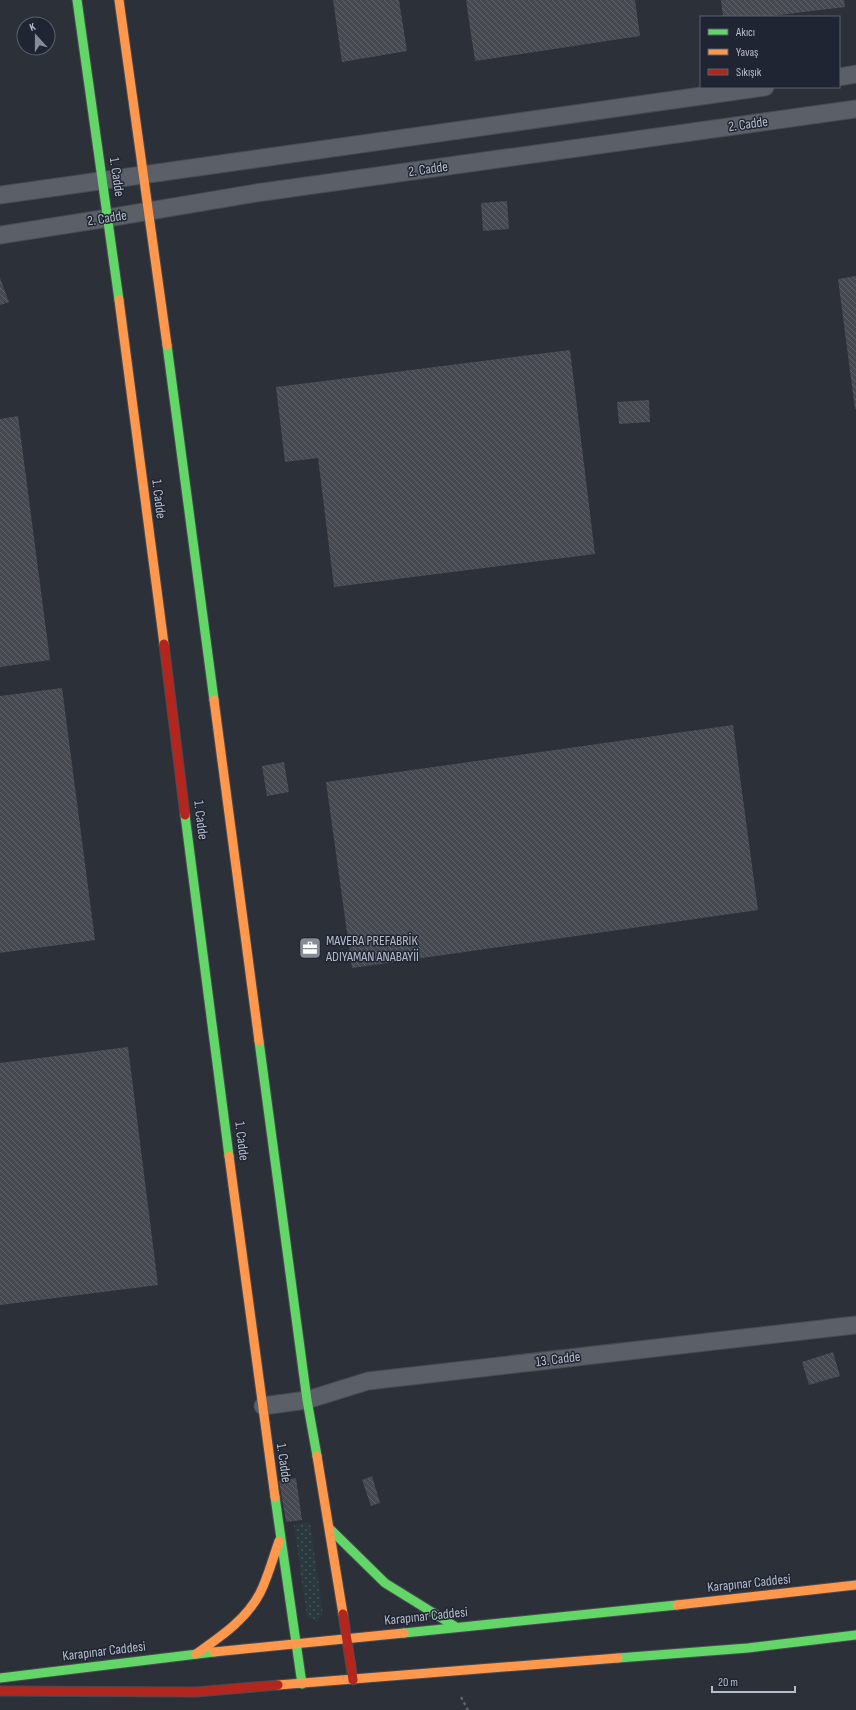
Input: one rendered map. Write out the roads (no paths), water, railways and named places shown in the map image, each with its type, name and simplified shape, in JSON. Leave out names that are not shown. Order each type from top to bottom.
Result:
[{"type":"street","name":"1. Cadde","points":[[77,0],[108,218],[280,1538],[302,1684]]},
{"type":"street","points":[[118,0],[149,212],[307,1400],[330,1529],[353,1680]]},
{"type":"street","points":[[330,1529],[385,1583],[456,1627]]},
{"type":"street","points":[[196,1654],[239,1621],[251,1608],[260,1593],[280,1538]]},
{"type":"street","name":"Karapınar Caddesi","points":[[0,1678],[196,1654],[856,1585]]},
{"type":"street","points":[[0,1691],[196,1692],[748,1648],[856,1635]]},
{"type":"lane","points":[[840,76],[856,74]]},
{"type":"lane","points":[[0,195],[758,88]]},
{"type":"lane","name":"2. Cadde","points":[[0,235],[149,212],[256,193],[856,109]]},
{"type":"lane","name":"13. Cadde","points":[[263,1406],[307,1400],[368,1381],[856,1325]]},
{"type":"place","name":"MAVERA PREFABRİK ADIYAMAN ANABAYİİ","points":[[310,948]]}]
